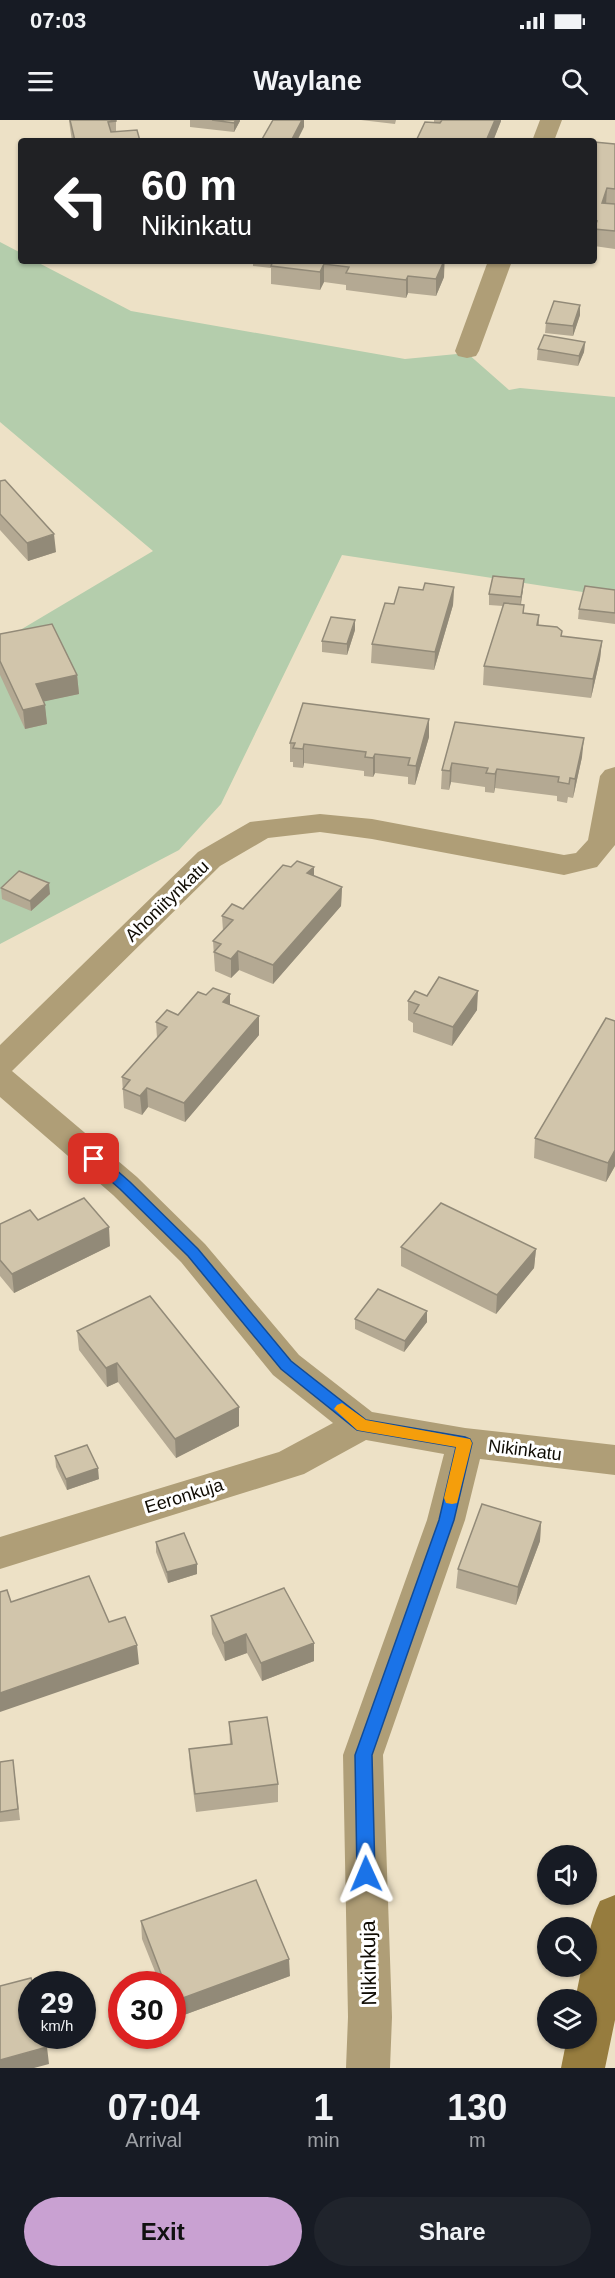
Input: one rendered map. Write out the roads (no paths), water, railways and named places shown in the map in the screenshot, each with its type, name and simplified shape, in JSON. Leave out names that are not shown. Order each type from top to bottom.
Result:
[{"type":"main road","points":[[583,2068],[615,1915]]},
{"type":"street","points":[[544,138],[551,120]]},
{"type":"street","points":[[467,351],[499,264]]},
{"type":"street","name":"Ahoniitynkatu","points":[[0,1064],[210,859],[261,829],[320,823],[372,829],[564,865],[586,860],[602,842],[615,776]]},
{"type":"street","name":"Nikinkatu","points":[[0,1079],[125,1186],[193,1252],[286,1365],[362,1425],[465,1443],[615,1460]]},
{"type":"street","name":"Eeronkuja","points":[[0,1553],[291,1463],[362,1425]]},
{"type":"street","name":"Nikinkuja","points":[[369,2068],[370,2017],[363,1755],[446,1520],[465,1443]]}]
